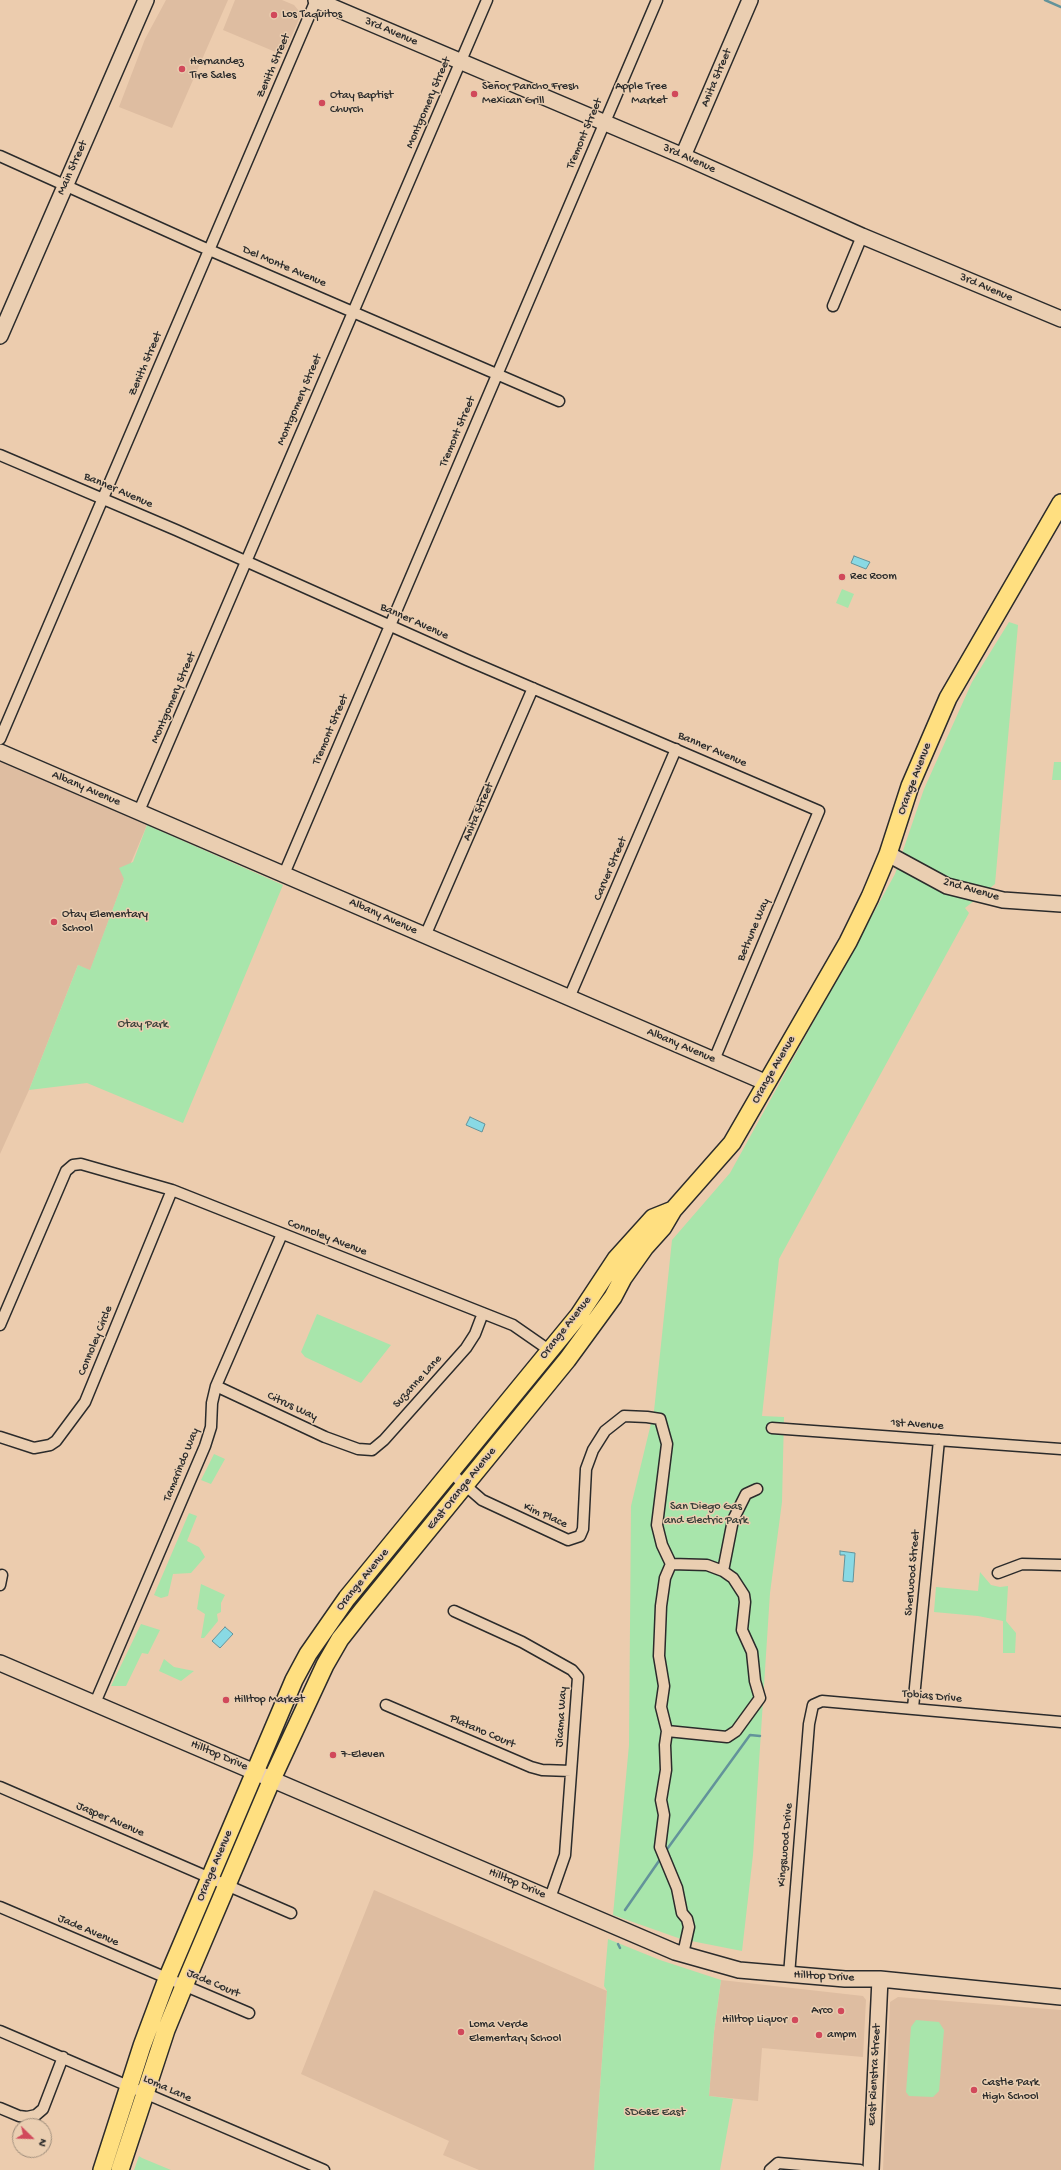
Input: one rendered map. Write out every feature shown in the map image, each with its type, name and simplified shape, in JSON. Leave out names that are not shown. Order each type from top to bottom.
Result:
[{"type":"main road","name":"Main Street","points":[[0,336],[146,0]]},
{"type":"main road","name":"3rd Avenue","points":[[316,0],[683,156],[862,236],[1061,319]]},
{"type":"main road","name":"Anita Street","points":[[683,156],[750,0]]},
{"type":"main road","name":"Orange Avenue","points":[[102,2170],[129,2086],[167,1978],[294,1680],[322,1632],[450,1472],[579,1315],[616,1259],[653,1218],[673,1210],[732,1143],[848,942],[888,854],[910,786],[948,698],[1061,503]]},
{"type":"main road","name":"Albany Avenue","points":[[0,752],[425,936],[500,966],[569,998],[766,1083]]},
{"type":"main road","name":"2nd Avenue","points":[[888,854],[948,886],[1003,900],[1061,904]]},
{"type":"main road","name":"East Orange Avenue","points":[[272,1779],[312,1689],[340,1639],[564,1363],[613,1297],[622,1278],[640,1253],[663,1227],[673,1210]]},
{"type":"main road","points":[[549,1350],[564,1363]]},
{"type":"main road","name":"Hilltop Drive","points":[[0,1663],[683,1954],[739,1970],[789,1975],[880,1979],[1061,1997]]},
{"type":"main road","name":"Orange Avenue","points":[[120,2170],[166,2030],[272,1779]]},
{"type":"main road","name":"East Rienstra Street","points":[[871,2170],[880,1979]]},
{"type":"street","name":"Zenith Street","points":[[0,739],[316,0]]},
{"type":"street","name":"Montgomery Street","points":[[139,811],[487,0]]},
{"type":"street","name":"Tremont Street","points":[[284,874],[496,374],[657,0]]},
{"type":"street","name":"Del Monte Avenue","points":[[0,156],[209,250],[559,401]]},
{"type":"street","points":[[833,306],[862,236]]},
{"type":"street","name":"Banner Avenue","points":[[0,455],[246,561],[318,595],[819,811]]},
{"type":"street","name":"Anita Street","points":[[425,936],[533,688]]},
{"type":"street","name":"Carver Street","points":[[569,998],[676,749]]},
{"type":"street","name":"Bethune Way","points":[[714,1060],[819,811]]},
{"type":"street","name":"Connoley Avenue","points":[[0,1325],[66,1171],[73,1165],[89,1166],[172,1190],[513,1324],[549,1350]]},
{"type":"street","name":"Connoley Circle","points":[[0,1437],[34,1448],[50,1445],[56,1441],[85,1402],[172,1190]]},
{"type":"street","name":"Tamarindo Way","points":[[95,1704],[205,1446],[211,1426],[212,1402],[216,1386],[282,1234]]},
{"type":"street","name":"Suzanne Lane","points":[[358,1449],[372,1450],[384,1440],[466,1348],[475,1334],[483,1313]]},
{"type":"street","name":"Citrus Way","points":[[216,1386],[325,1437],[358,1449]]},
{"type":"street","name":"Kim Place","points":[[450,1472],[482,1500],[568,1540],[580,1536],[583,1529],[586,1469],[593,1450],[605,1431],[624,1416],[660,1419],[665,1434],[667,1453],[657,1525],[662,1545],[671,1564]]},
{"type":"street","name":"1st Avenue","points":[[772,1428],[1061,1449]]},
{"type":"street","name":"Sherwood Street","points":[[913,1708],[939,1440]]},
{"type":"street","points":[[723,1571],[733,1520],[746,1494],[757,1489]]},
{"type":"street","points":[[667,1731],[727,1737],[736,1731],[760,1698],[755,1681],[752,1652],[745,1641],[742,1630],[745,1602],[744,1595],[733,1578],[723,1571],[707,1565],[671,1564],[665,1578],[659,1656],[664,1686],[661,1707],[667,1731],[665,1744],[666,1770],[661,1800],[664,1815],[660,1847],[677,1888],[682,1913],[687,1919],[689,1927],[683,1954]]},
{"type":"street","points":[[998,1573],[1022,1564],[1061,1565]]},
{"type":"street","points":[[0,1585],[2,1575]]},
{"type":"street","name":"Jicama Way","points":[[454,1611],[522,1642],[572,1670],[578,1677],[565,1855],[550,1898]]},
{"type":"street","name":"Tobias Drive","points":[[810,1717],[813,1705],[822,1701],[1061,1722]]},
{"type":"street","name":"Platano Court","points":[[386,1705],[531,1768],[571,1771]]},
{"type":"street","name":"Kingswood Drive","points":[[789,1975],[810,1717]]},
{"type":"street","name":"Jasper Avenue","points":[[0,1787],[211,1877],[291,1913]]},
{"type":"street","name":"Jade Avenue","points":[[0,1908],[167,1978]]},
{"type":"street","name":"Jade Court","points":[[167,1978],[249,2013]]},
{"type":"street","name":"Loma Lane","points":[[0,2032],[63,2057],[145,2094],[324,2170]]},
{"type":"street","points":[[0,2108],[19,2116],[27,2117],[36,2115],[43,2109],[63,2057]]},
{"type":"street","points":[[770,2170],[778,2163],[860,2170]]},
{"type":"shaded area","points":[[166,0],[228,0],[172,128],[119,107],[145,39]]},
{"type":"shaded area","points":[[235,0],[282,0],[294,5],[299,11],[300,17],[285,51],[278,53],[223,30]]},
{"type":"shaded area","name":"Otay Elementary School","points":[[0,761],[147,825],[124,879],[90,971],[78,965],[29,1090],[0,1154]]},
{"type":"shaded area","name":"Loma Verde Elementary School","points":[[374,1890],[607,1991],[594,2170],[479,2170],[443,2155],[449,2141],[301,2074]]},
{"type":"shaded area","points":[[721,1980],[863,1996],[866,2000],[863,2057],[762,2048],[758,2101],[709,2096],[714,2032]]},
{"type":"shaded area","name":"Castle Park High School","points":[[898,1997],[1061,2010],[1061,2170],[883,2170],[890,2002]]},
{"type":"green space","points":[[842,589],[854,594],[848,608],[836,603]]},
{"type":"green space","name":"San Diego Gas and Electric Park","points":[[1009,622],[1018,625],[995,884],[965,908],[969,913],[779,1259],[762,1416],[784,1417],[782,1502],[770,1593],[753,1855],[742,1951],[681,1939],[613,1915],[629,1745],[631,1506],[654,1411],[672,1240],[730,1173],[895,874],[924,789],[972,682]]},
{"type":"green space","points":[[1054,762],[1061,762],[1061,780],[1052,780]]},
{"type":"green space","name":"Otay Park","points":[[147,825],[283,885],[183,1123],[87,1083],[29,1090],[78,965],[90,970],[124,879],[119,868],[133,862]]},
{"type":"green space","points":[[317,1314],[391,1345],[361,1383],[305,1357],[301,1352]]},
{"type":"green space","points":[[214,1454],[225,1459],[211,1484],[201,1480]]},
{"type":"green space","points":[[189,1513],[197,1516],[187,1541],[199,1547],[205,1557],[191,1573],[173,1574],[168,1596],[161,1598],[154,1595]]},
{"type":"green space","points":[[980,1572],[991,1585],[1000,1587],[1008,1586],[1006,1621],[1016,1633],[1015,1653],[1003,1653],[1003,1621],[978,1616],[934,1612],[936,1587],[978,1591]]},
{"type":"green space","points":[[201,1584],[225,1595],[221,1603],[221,1612],[217,1614],[218,1621],[204,1638],[201,1638],[205,1614],[197,1609]]},
{"type":"green space","points":[[141,1624],[160,1630],[148,1654],[142,1653],[126,1686],[111,1686]]},
{"type":"green space","points":[[164,1659],[174,1667],[194,1671],[181,1681],[159,1671]]},
{"type":"green space","name":"SDG&E East","points":[[608,1939],[660,1960],[721,1980],[714,2032],[709,2096],[733,2099],[720,2170],[594,2170],[607,1991],[604,1986]]},
{"type":"green space","points":[[916,2020],[939,2022],[944,2030],[939,2091],[933,2097],[909,2096],[906,2092],[911,2027]]},
{"type":"green space","points":[[139,2156],[142,2158],[171,2170],[134,2170]]},
{"type":"water","points":[[854,556],[870,562],[866,569],[851,563]]},
{"type":"water","points":[[470,1117],[485,1124],[482,1132],[466,1125]]},
{"type":"water","points":[[840,1551],[855,1553],[853,1582],[843,1581],[845,1555],[840,1555]]},
{"type":"water","points":[[225,1627],[233,1634],[220,1648],[212,1641]]},
{"type":"waterway","points":[[1045,0],[1061,7]]},
{"type":"waterway","points":[[665,1852],[750,1735],[760,1736]]},
{"type":"waterway","points":[[625,1910],[661,1858]]},
{"type":"waterway","points":[[618,1944],[620,1948]]},
{"type":"place","name":"Los Taquitos","points":[[274,15]]},
{"type":"place","name":"Hernandez Tire Sales","points":[[182,69]]},
{"type":"place","name":"Señor Pancho Fresh Mexican Grill","points":[[474,94]]},
{"type":"place","name":"Apple Tree Market","points":[[675,94]]},
{"type":"place","name":"Otay Baptist Church","points":[[322,103]]},
{"type":"place","name":"Rec Room","points":[[842,577]]},
{"type":"place","name":"Otay Elementary School","points":[[54,922]]},
{"type":"place","name":"Hilltop Market","points":[[226,1700]]},
{"type":"place","name":"7-Eleven","points":[[333,1755]]},
{"type":"place","name":"Arco","points":[[841,2011]]},
{"type":"place","name":"Hilltop Liquor","points":[[795,2020]]},
{"type":"place","name":"Loma Verde Elementary School","points":[[461,2032]]},
{"type":"place","name":"ampm","points":[[819,2035]]},
{"type":"place","name":"Castle Park High School","points":[[974,2090]]}]
